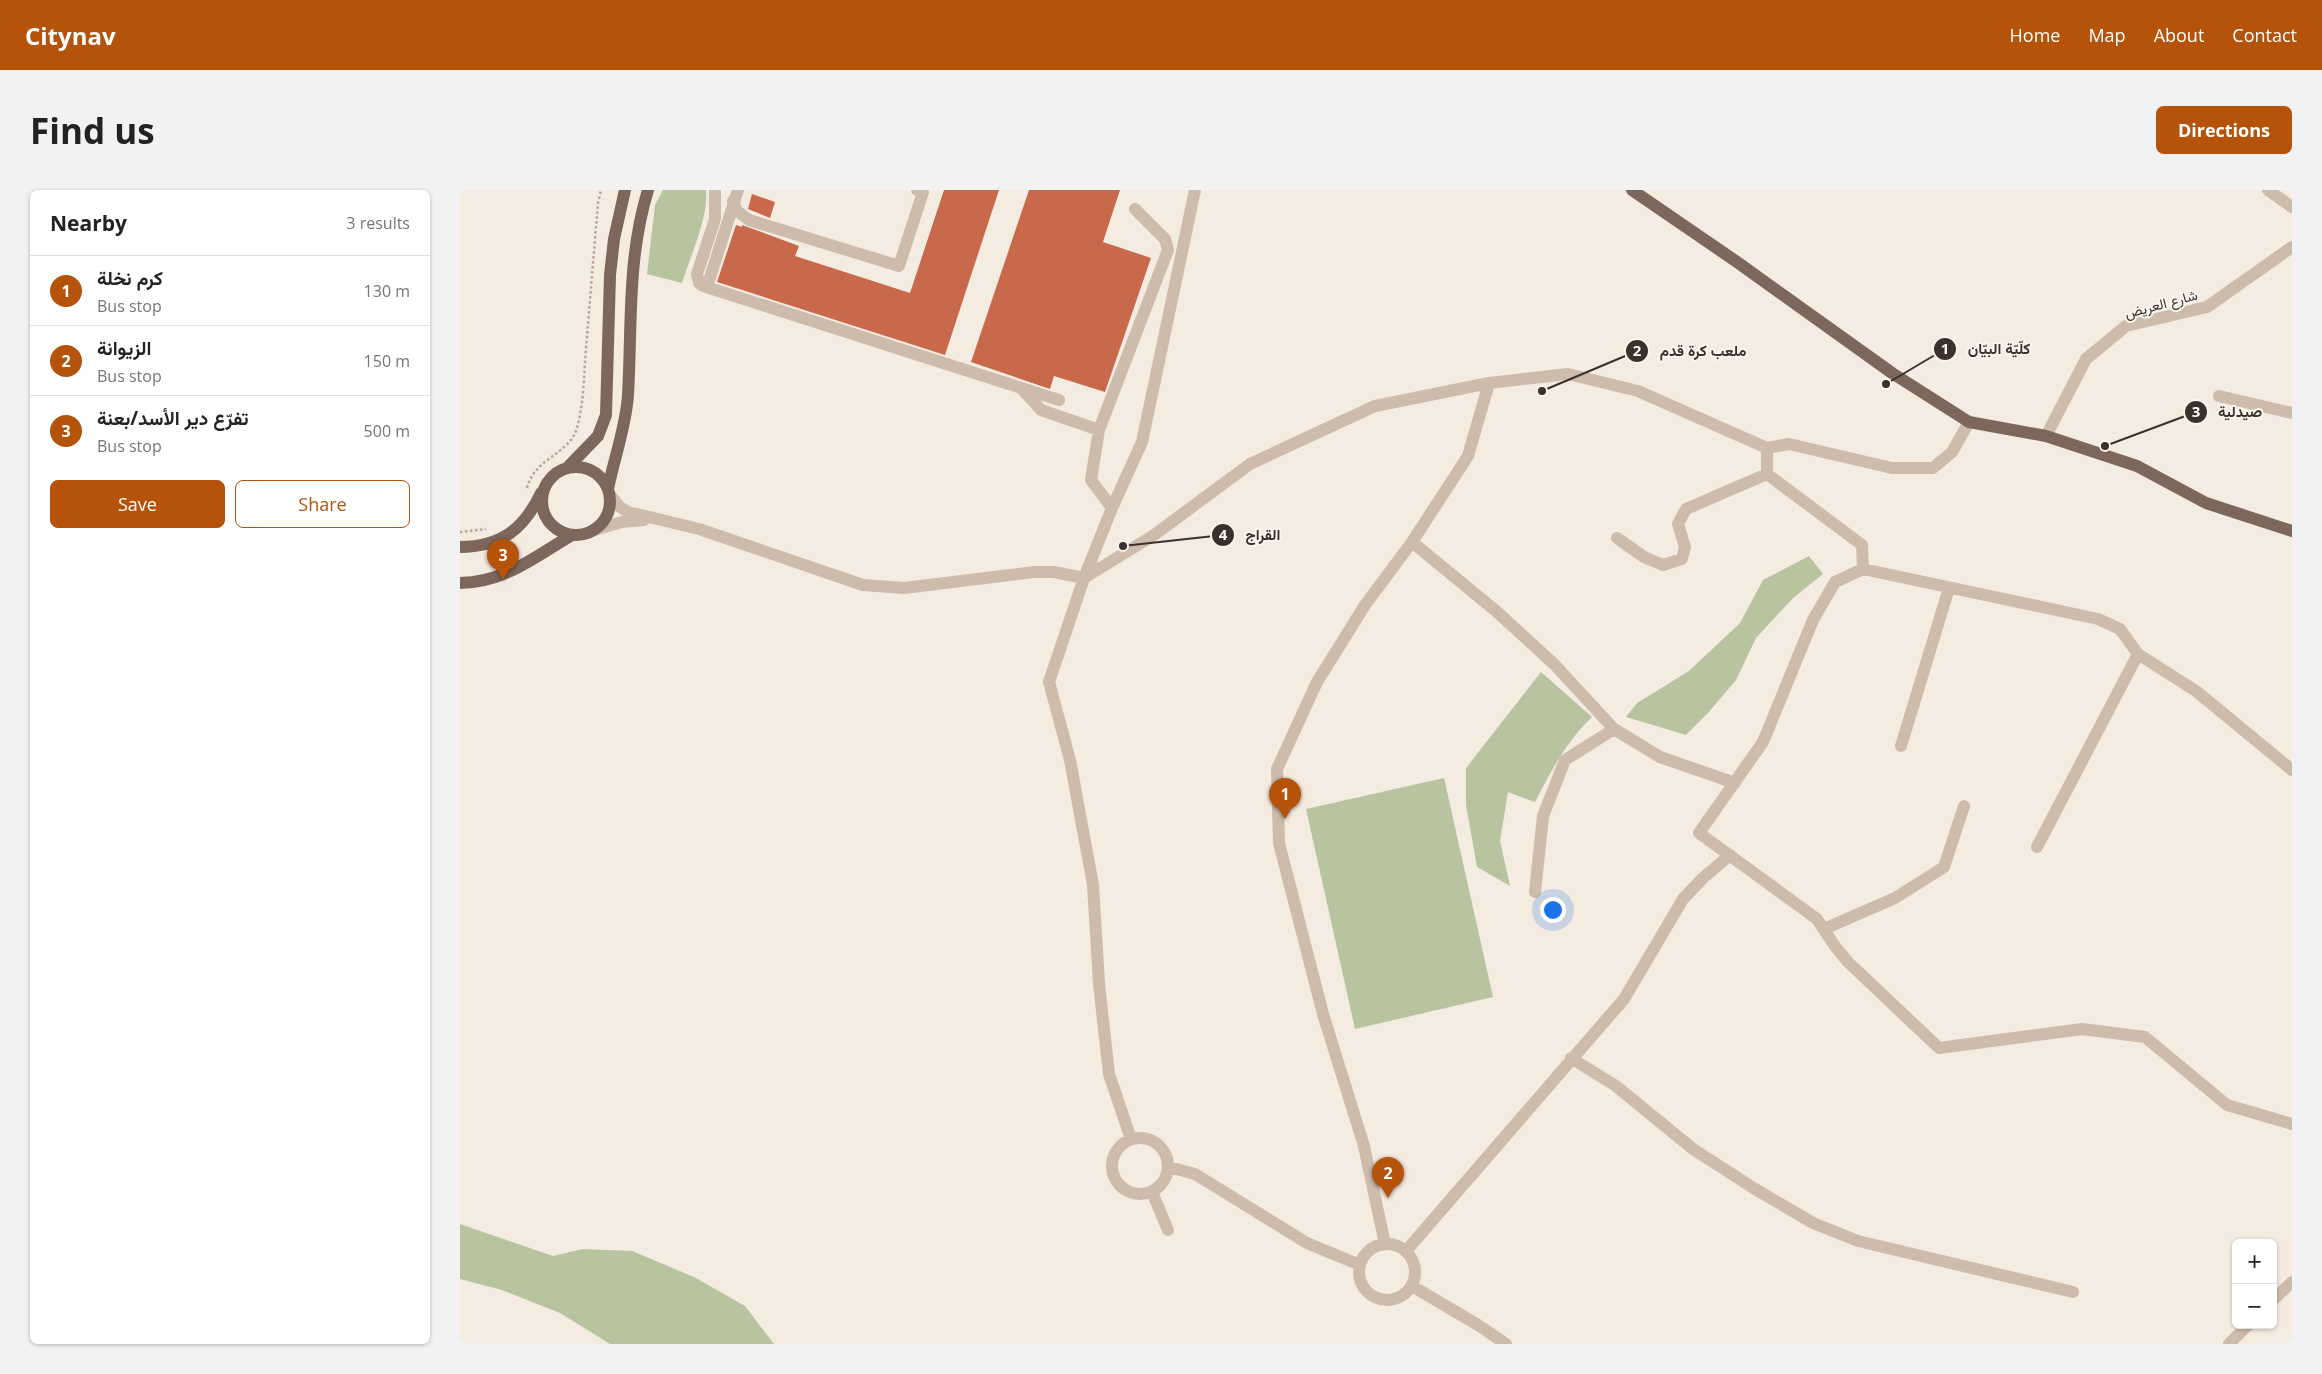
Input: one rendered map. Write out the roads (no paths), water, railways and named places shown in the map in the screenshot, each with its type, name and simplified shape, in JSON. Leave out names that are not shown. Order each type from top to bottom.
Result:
[{"type":"main road","points":[[460,547],[480,547],[508,535],[531,512],[555,473],[568,467],[598,436],[606,415],[610,275],[614,239],[626,190]]},
{"type":"main road","points":[[543,490],[543,511],[547,520],[558,530],[572,535],[584,534],[594,530],[603,522],[608,512],[609,492],[628,397],[630,290],[638,235],[648,190]]},
{"type":"main road","points":[[1632,190],[1737,262],[1892,373],[1969,422],[2046,436],[2137,466],[2206,503],[2292,530]]},
{"type":"main road","points":[[568,467],[585,467],[595,472],[609,492]]},
{"type":"main road","points":[[460,583],[479,582],[502,577],[572,535]]},
{"type":"street","points":[[715,190],[714,219],[697,274],[699,282],[707,287],[1059,400]]},
{"type":"street","points":[[736,195],[737,211],[749,220],[899,266],[923,192],[917,190]]},
{"type":"street","points":[[1131,1139],[1109,1074],[1099,984],[1093,885],[1070,760],[1050,682],[1084,578],[1112,508],[1142,442],[1195,190]]},
{"type":"street","points":[[2268,190],[2292,207]]},
{"type":"street","points":[[707,287],[736,195]]},
{"type":"street","points":[[1112,508],[1091,480],[1099,430],[1168,250],[1165,239],[1135,210]]},
{"type":"street","name":"شارع العريض","points":[[2046,436],[2086,358],[2126,326],[2207,307],[2292,247]]},
{"type":"street","points":[[609,492],[620,507],[628,512],[699,530],[838,579],[876,588],[929,586],[1034,572],[1054,572],[1084,578],[1154,535],[1250,464],[1375,406],[1489,383],[1568,374],[1638,391],[1767,448],[1790,444],[1892,468],[1933,468],[1952,452],[1969,422]]},
{"type":"street","points":[[1384,1244],[1364,1146],[1323,1014],[1279,843],[1277,769],[1317,682],[1365,605],[1412,542],[1468,456],[1489,383]]},
{"type":"street","points":[[1022,389],[1040,410],[1099,430]]},
{"type":"street","points":[[2219,396],[2292,413]]},
{"type":"street","points":[[1767,448],[1767,474]]},
{"type":"street","points":[[1617,538],[1644,557],[1663,565],[1682,559],[1685,547],[1678,524],[1686,509],[1767,474]]},
{"type":"street","points":[[1767,474],[1862,545],[1862,570]]},
{"type":"street","points":[[594,530],[622,522],[659,520]]},
{"type":"street","points":[[1412,542],[1496,611],[1554,664],[1614,729],[1660,757],[1735,782]]},
{"type":"street","points":[[2292,770],[2196,691],[2138,654],[2120,628],[2098,619],[1862,570],[1835,582],[1813,620],[1763,742],[1699,833],[1817,919],[1848,962],[1939,1048],[2082,1029],[2145,1037],[2227,1106],[2292,1124]]},
{"type":"street","points":[[1901,746],[1949,588]]},
{"type":"street","points":[[2037,847],[2138,654]]},
{"type":"street","points":[[1535,892],[1543,816],[1565,760],[1614,729]]},
{"type":"street","points":[[1824,929],[1895,898],[1944,867],[1964,806]]},
{"type":"street","points":[[1406,1251],[1624,999],[1684,899],[1703,878],[1730,856]]},
{"type":"street","points":[[1571,1058],[1616,1086],[1693,1149],[1813,1223],[1858,1241],[2073,1292]]},
{"type":"street","points":[[1147,1138],[1156,1142],[1163,1149],[1169,1167],[1162,1184],[1152,1192],[1138,1195],[1129,1193],[1115,1180],[1112,1172],[1115,1153],[1120,1145],[1131,1139],[1147,1138]]},
{"type":"street","points":[[1169,1167],[1195,1174],[1307,1243],[1360,1264]]},
{"type":"street","points":[[1152,1192],[1168,1230]]},
{"type":"street","points":[[1384,1244],[1394,1244],[1406,1251],[1414,1263],[1416,1273],[1412,1286],[1403,1296],[1394,1300],[1376,1299],[1362,1287],[1359,1278],[1360,1264],[1367,1251],[1384,1244]]},
{"type":"street","points":[[2277,1296],[2292,1282]]},
{"type":"street","points":[[1412,1286],[1506,1344]]},
{"type":"street","points":[[2230,1344],[2244,1329]]},
{"type":"place","name":"كلّيّة البيّان","points":[[1886,384]]},
{"type":"place","name":"ملعب كرة قدم","points":[[1542,391]]},
{"type":"place","name":"صيدلية","points":[[2105,446]]},
{"type":"place","name":"القراج","points":[[1123,546]]},
{"type":"place","name":"تفرّع دير الأسد/بعنة","points":[[503,580]]},
{"type":"place","name":"كرم نخلة","points":[[1285,819]]},
{"type":"place","name":"الزيوانة","points":[[1388,1198]]}]
